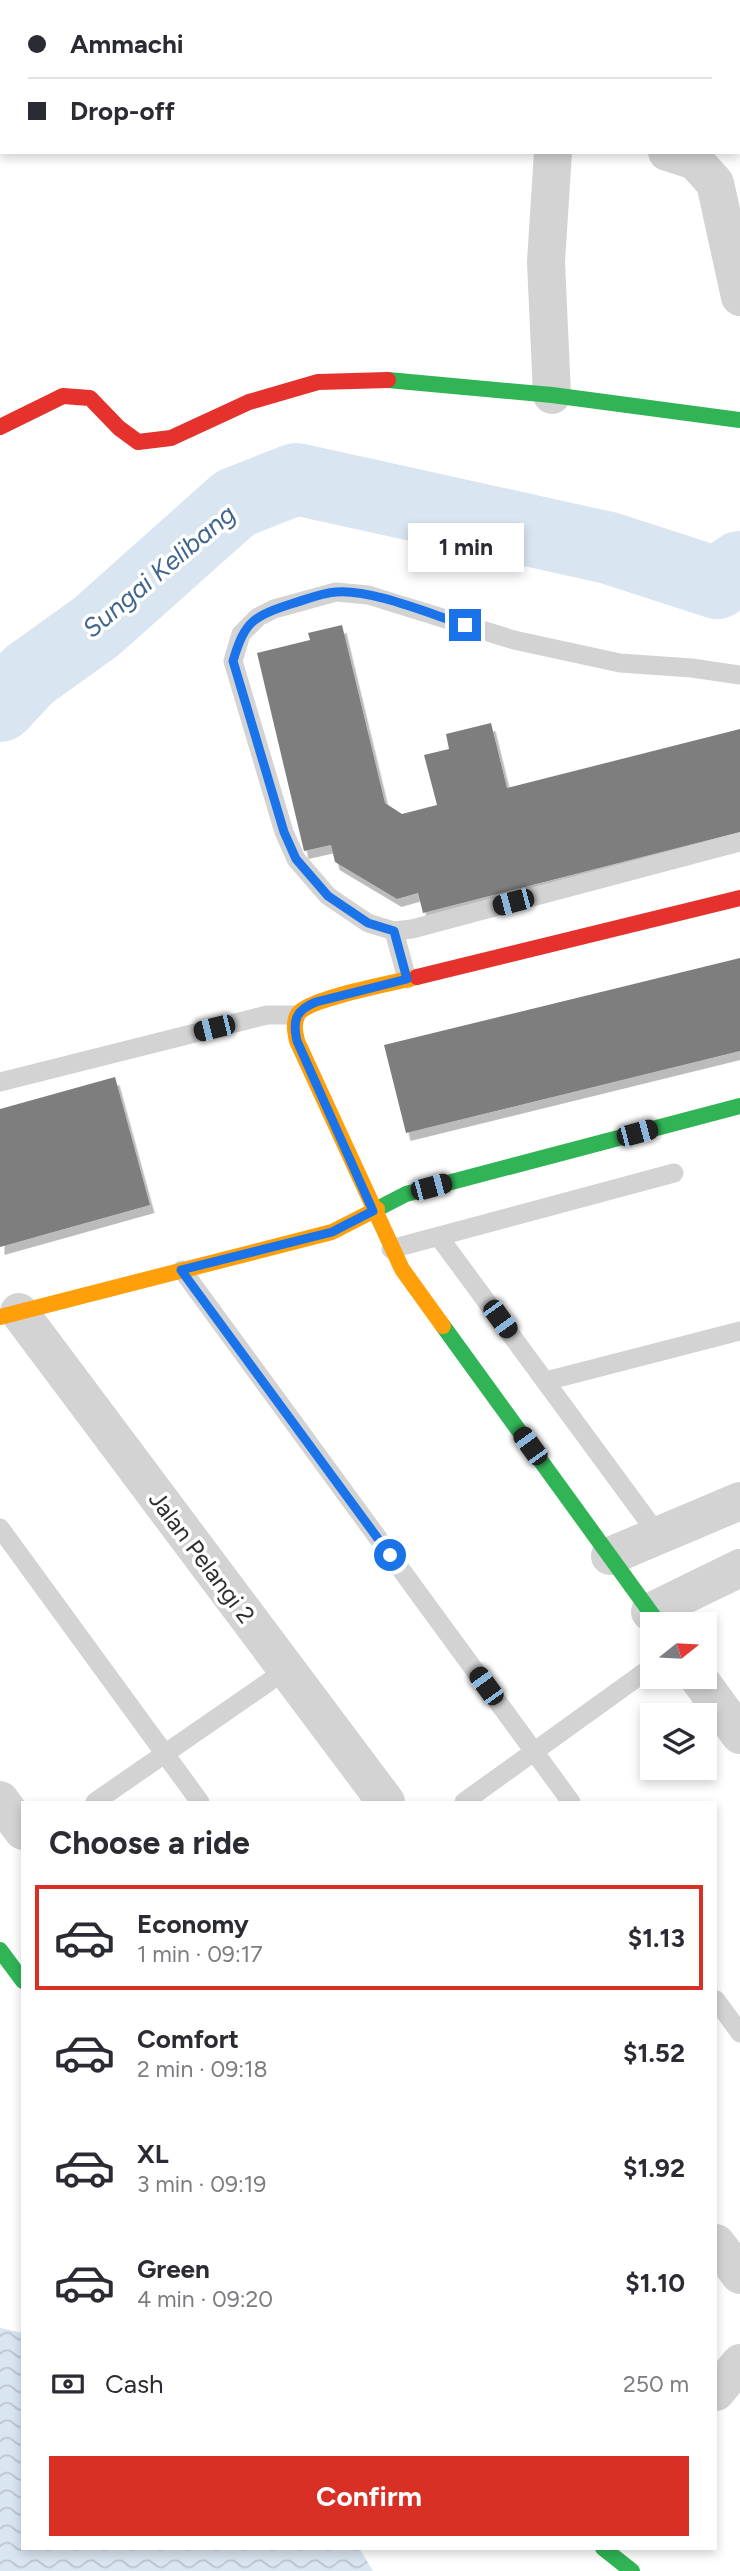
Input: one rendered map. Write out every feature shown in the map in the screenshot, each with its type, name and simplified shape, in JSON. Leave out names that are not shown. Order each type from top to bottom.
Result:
[{"type":"street","points":[[552,154],[546,262],[552,395]]},
{"type":"street","points":[[673,154],[695,161],[715,183],[740,297]]},
{"type":"street","points":[[0,427],[63,396],[90,398],[119,428],[138,442],[171,438],[249,402],[318,382],[381,379],[552,395],[740,420]]},
{"type":"street","points":[[651,1612],[402,1269],[373,1211],[297,1041],[294,1028],[296,1015],[316,1002],[740,898]]},
{"type":"street","points":[[9,1314],[332,1232],[406,1194],[740,1106]]},
{"type":"street","name":"Jalan Pelangi 2","points":[[9,1314],[385,1801]]},
{"type":"street","points":[[610,1556],[740,1501]]},
{"type":"street","points":[[665,1612],[740,1568]]},
{"type":"street","points":[[706,1689],[740,1735]]},
{"type":"street","points":[[0,1800],[21,1828]]},
{"type":"street","points":[[0,1950],[21,1978]]},
{"type":"street","points":[[717,2244],[740,2275]]},
{"type":"street","points":[[717,2391],[740,2363]]},
{"type":"street","points":[[606,2550],[632,2571]]},
{"type":"lane","points":[[740,675],[692,668],[620,663],[514,640],[368,595],[336,592],[274,609],[258,617],[241,634],[233,661],[284,832],[296,859],[328,896],[368,923],[394,931],[412,929],[740,842]]},
{"type":"lane","points":[[394,931],[407,979]]},
{"type":"lane","points":[[0,1082],[267,1015],[296,1015]]},
{"type":"lane","points":[[391,1249],[674,1173]]},
{"type":"lane","points":[[439,1237],[659,1536]]},
{"type":"lane","points":[[181,1270],[570,1801]]},
{"type":"lane","points":[[546,1381],[740,1331]]},
{"type":"lane","points":[[0,1528],[199,1801]]},
{"type":"lane","points":[[96,1801],[286,1670]]},
{"type":"lane","points":[[465,1801],[640,1675]]},
{"type":"lane","points":[[717,2001],[740,2033]]},
{"type":"water","points":[[0,2328],[21,2333],[21,2550],[360,2550],[373,2571],[0,2571]]},
{"type":"building","points":[[342,625],[385,803],[402,814],[437,805],[424,755],[449,749],[446,734],[491,723],[507,788],[740,729],[740,832],[423,913],[418,893],[397,899],[335,862],[331,845],[304,851],[257,653],[310,640],[308,633]]},
{"type":"building","points":[[740,958],[740,1051],[406,1133],[384,1045]]},
{"type":"building","points":[[115,1077],[150,1205],[0,1247],[0,1109]]},
{"type":"waterway","name":"Sungai Kelibang","points":[[0,706],[29,675],[96,627],[235,503],[296,479],[609,548],[717,583],[740,567]]},
{"type":"traffic: fast","points":[[388,380],[552,395],[740,420]]},
{"type":"traffic: fast","points":[[377,1209],[406,1194],[740,1106]]},
{"type":"traffic: fast","points":[[443,1326],[650,1612]]},
{"type":"traffic: fast","points":[[0,1950],[21,1978]]},
{"type":"traffic: fast","points":[[606,2550],[632,2571]]},
{"type":"traffic: slow","points":[[417,977],[318,1002],[298,1014],[295,1031],[297,1041],[402,1269],[443,1326]]},
{"type":"traffic: slow","points":[[0,1317],[332,1232],[377,1209]]},
{"type":"traffic: jam","points":[[0,427],[63,396],[90,398],[119,428],[138,442],[171,438],[249,402],[318,382],[388,380]]},
{"type":"traffic: jam","points":[[417,977],[740,898]]},
{"type":"route","points":[[390,1555],[181,1270],[332,1232],[373,1211],[297,1041],[294,1028],[296,1015],[316,1002],[407,979],[394,931],[368,923],[328,896],[296,859],[284,832],[233,661],[241,634],[258,617],[274,609],[336,592],[368,595],[465,625]]}]
